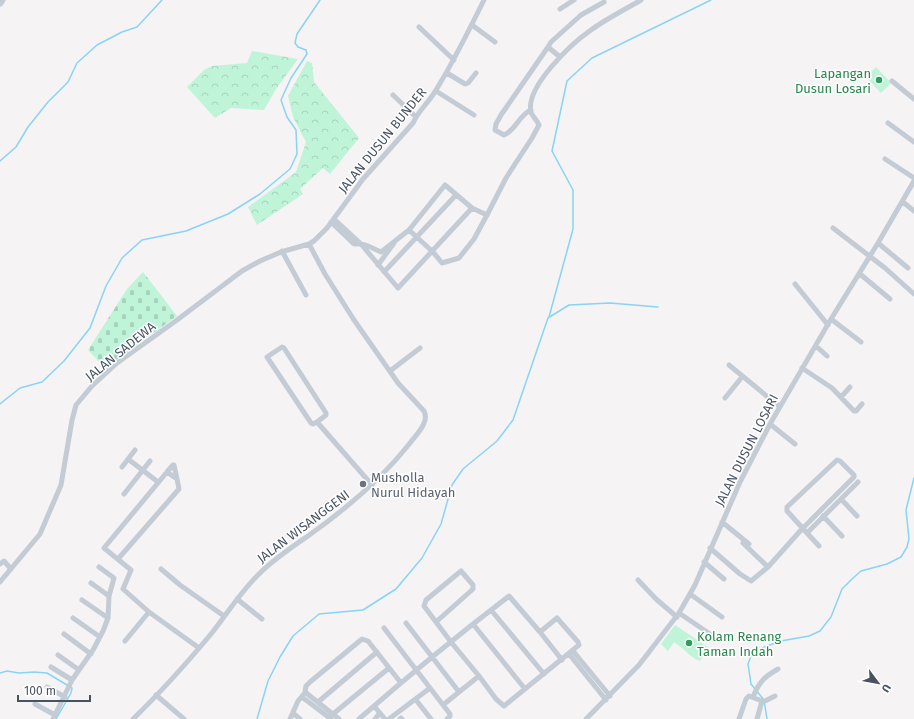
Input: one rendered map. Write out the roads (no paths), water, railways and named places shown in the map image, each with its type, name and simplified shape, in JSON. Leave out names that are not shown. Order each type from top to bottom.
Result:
[{"type":"street","name":"JALAN DUSUN BUNDER","points":[[309,244],[318,237],[332,221],[363,179],[429,102],[454,60],[484,0]]},
{"type":"street","points":[[560,9],[574,0]]},
{"type":"street","points":[[409,230],[433,252],[442,263],[458,258],[474,239],[506,178],[539,125],[531,113],[531,110],[534,92],[543,76],[560,57],[590,30],[641,0]]},
{"type":"street","points":[[531,110],[525,112],[510,133],[504,135],[495,130],[496,124],[501,115],[551,42],[581,15],[605,1]]},
{"type":"street","points":[[472,25],[495,42]]},
{"type":"street","points":[[419,27],[454,60]]},
{"type":"street","points":[[548,47],[560,57]]},
{"type":"street","points":[[446,73],[465,84],[468,83],[476,73]]},
{"type":"street","points":[[892,81],[914,99]]},
{"type":"street","points":[[436,91],[474,115]]},
{"type":"street","points":[[393,95],[416,117]]},
{"type":"street","points":[[888,123],[914,142]]},
{"type":"street","points":[[885,159],[914,178]]},
{"type":"street","name":"JALAN DUSUN LOSARI","points":[[586,719],[639,665],[678,615],[690,594],[740,482],[770,424],[831,319],[860,274],[914,182]]},
{"type":"street","points":[[381,252],[409,230],[445,186],[472,208],[487,215]]},
{"type":"street","points":[[384,272],[456,195]]},
{"type":"street","points":[[902,202],[914,211]]},
{"type":"street","points":[[361,244],[398,288],[433,252],[472,208]]},
{"type":"street","points":[[332,221],[354,244],[361,244],[381,252],[388,252]]},
{"type":"street","points":[[833,228],[914,294]]},
{"type":"street","points":[[378,265],[398,238]]},
{"type":"street","points":[[878,243],[908,268]]},
{"type":"street","name":"JALAN SADEWA","points":[[0,582],[40,534],[57,497],[64,472],[72,420],[76,406],[100,377],[242,271],[282,251],[309,244]]},
{"type":"street","name":"JALAN WISANGGENI","points":[[133,719],[175,676],[260,573],[272,562],[351,504],[372,485],[399,457],[425,420],[424,411],[406,392],[350,314],[325,274],[309,244]]},
{"type":"street","points":[[282,251],[306,295]]},
{"type":"street","points":[[860,274],[890,299]]},
{"type":"street","points":[[795,284],[828,325]]},
{"type":"street","points":[[831,319],[861,342]]},
{"type":"street","points":[[816,346],[827,356]]},
{"type":"street","points":[[282,347],[326,413],[326,415],[317,422],[313,424],[311,423],[267,357],[282,347]]},
{"type":"street","points":[[390,371],[420,348]]},
{"type":"street","points":[[729,365],[780,407]]},
{"type":"street","points":[[802,368],[832,388],[855,411],[862,404]]},
{"type":"street","points":[[725,398],[742,377]]},
{"type":"street","points":[[841,397],[850,387]]},
{"type":"street","points":[[317,422],[372,485]]},
{"type":"street","points":[[770,424],[796,444]]},
{"type":"street","points":[[122,466],[135,450]]},
{"type":"street","points":[[128,459],[158,482]]},
{"type":"street","points":[[710,548],[748,580],[754,580],[805,530],[855,476],[839,460],[837,460],[787,507],[787,511],[805,530],[819,546]]},
{"type":"street","points":[[124,494],[150,461]]},
{"type":"street","points":[[118,559],[179,489],[174,465],[158,482],[104,548],[131,570],[123,589],[149,612],[198,648]]},
{"type":"street","points":[[167,472],[177,478]]},
{"type":"street","points":[[805,530],[823,516],[858,482]]},
{"type":"street","points":[[841,499],[857,516]]},
{"type":"street","points":[[823,516],[842,536]]},
{"type":"street","points":[[722,522],[756,550]]},
{"type":"street","points":[[743,543],[768,567]]},
{"type":"street","points":[[0,564],[4,561],[11,569]]},
{"type":"street","points":[[704,562],[724,578]]},
{"type":"street","points":[[35,704],[54,717],[72,682],[91,654],[100,637],[108,618],[109,596],[114,578],[99,567]]},
{"type":"street","points":[[161,569],[180,585],[224,616]]},
{"type":"street","points":[[436,622],[473,589],[473,585],[461,571],[425,601],[424,606],[436,622],[451,642],[496,699],[503,706],[578,647],[579,644],[557,618],[540,632]]},
{"type":"street","points":[[638,580],[656,599],[678,615],[710,634]]},
{"type":"street","points":[[91,583],[109,596]]},
{"type":"street","points":[[690,594],[722,617]]},
{"type":"street","points":[[359,719],[451,642],[509,596],[562,660]]},
{"type":"street","points":[[237,599],[262,619]]},
{"type":"street","points":[[82,600],[108,618]]},
{"type":"street","points":[[491,610],[544,674]]},
{"type":"street","points":[[125,641],[149,612]]},
{"type":"street","points":[[73,618],[100,637]]},
{"type":"street","points":[[406,623],[459,692]]},
{"type":"street","points":[[473,624],[525,689]]},
{"type":"street","points":[[384,628],[450,714],[450,716],[446,719]]},
{"type":"street","points":[[64,634],[91,654]]},
{"type":"street","points":[[300,719],[292,717],[295,708],[308,684],[362,639],[368,641],[401,683]]},
{"type":"street","points":[[318,702],[377,652]]},
{"type":"street","points":[[571,652],[610,696]]},
{"type":"street","points":[[571,652],[606,700]]},
{"type":"street","points":[[58,655],[79,670]]},
{"type":"street","points":[[51,667],[72,682]]},
{"type":"street","points":[[331,718],[389,668]]},
{"type":"street","points":[[753,697],[763,679],[778,669]]},
{"type":"street","points":[[443,705],[479,676]]},
{"type":"street","points":[[47,687],[66,695]]},
{"type":"street","points":[[389,719],[400,717],[430,688]]},
{"type":"street","points":[[303,694],[318,702],[331,718]]},
{"type":"street","points":[[303,694],[331,718],[339,719]]},
{"type":"street","points":[[156,695],[184,719]]},
{"type":"street","points":[[739,719],[747,697],[753,697],[764,701],[775,696]]},
{"type":"street","points":[[416,700],[431,719]]},
{"type":"street","points":[[757,719],[764,701]]},
{"type":"street","points":[[374,706],[379,714],[385,719]]},
{"type":"street","points":[[376,719],[379,714]]},
{"type":"waterway","points":[[0,161],[16,147],[28,127],[48,102],[68,82],[77,63],[97,45],[122,32],[137,27],[162,0]]},
{"type":"waterway","points":[[0,404],[20,388],[42,382],[64,361],[90,328],[106,286],[122,258],[142,240],[186,231],[228,214],[260,194],[290,169],[297,154],[296,130],[287,117],[281,100],[291,78],[307,54],[306,50],[298,47],[295,43],[297,34],[320,0]]},
{"type":"waterway","points":[[549,317],[573,229],[573,190],[552,151],[567,81],[592,58],[711,0]]},
{"type":"waterway","points":[[257,719],[268,681],[293,636],[319,614],[363,610],[396,589],[422,558],[441,524],[452,485],[463,469],[497,441],[513,420],[548,318],[569,305],[610,303],[658,307]]},
{"type":"waterway","points":[[767,719],[764,700],[751,684],[748,664],[751,656],[764,647],[781,641],[809,636],[820,631],[831,617],[842,589],[852,579],[861,571],[887,564],[901,557],[907,547],[909,539],[906,510],[914,478]]},
{"type":"waterway","points":[[0,673],[7,671],[19,673],[47,673],[72,688],[71,693],[56,719]]},
{"type":"place","name":"Lapangan Dusun Losari","points":[[879,80]]},
{"type":"place","name":"Musholla Nurul Hidayah","points":[[363,484]]},
{"type":"place","name":"Kolam Renang Taman Indah","points":[[689,643]]}]
